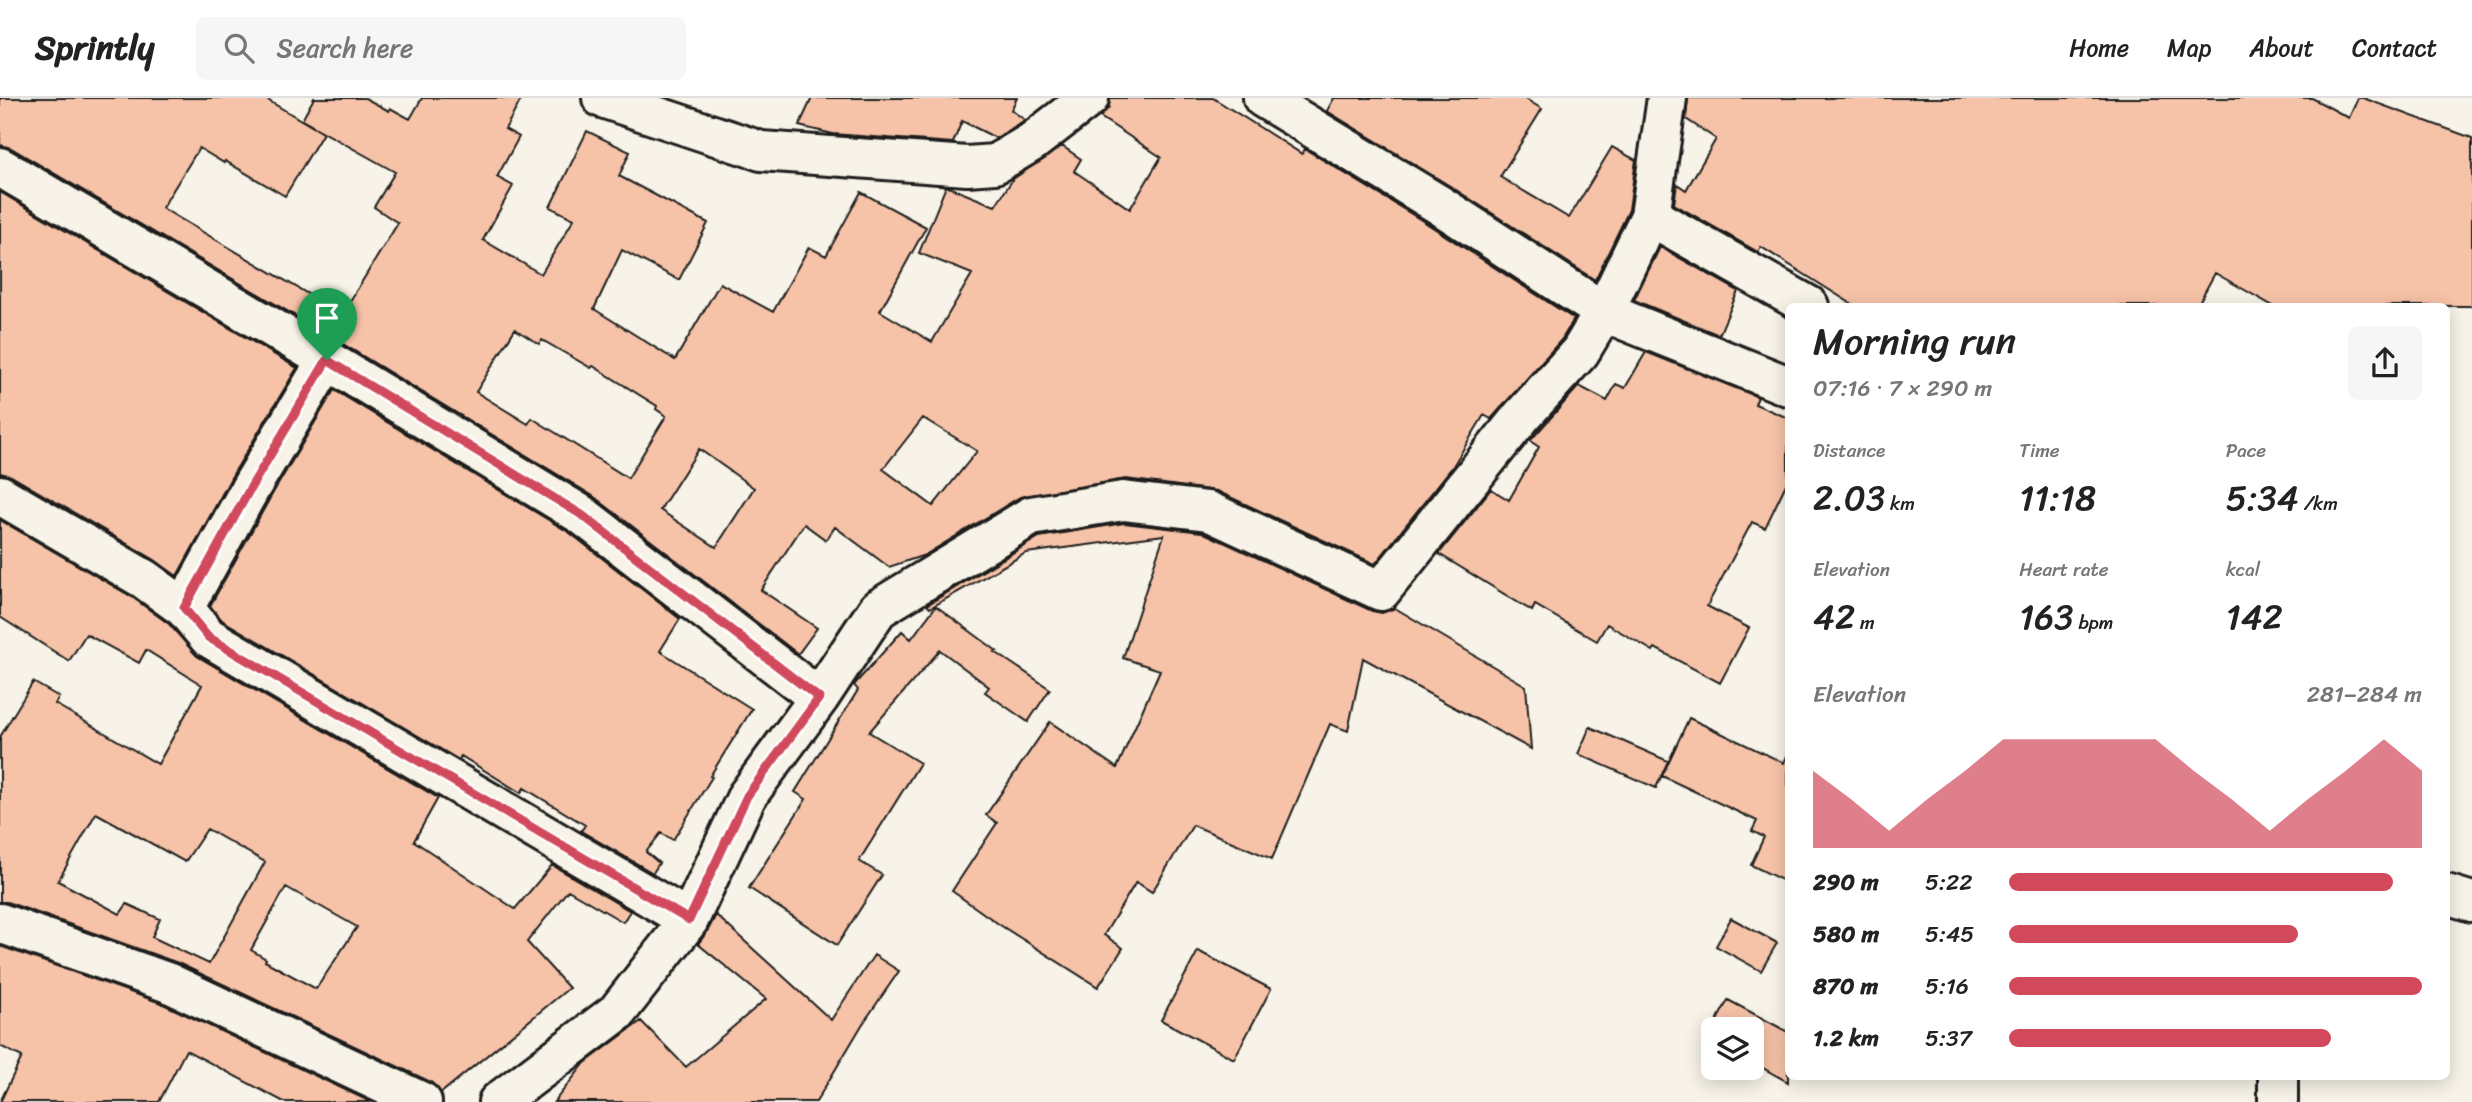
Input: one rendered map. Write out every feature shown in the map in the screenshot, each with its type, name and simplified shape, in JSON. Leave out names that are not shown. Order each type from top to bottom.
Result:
[{"type":"street","points":[[602,98],[761,151],[967,166],[995,164],[1032,142],[1089,98]]},
{"type":"street","points":[[1263,98],[1438,204],[1604,312],[1785,385]]},
{"type":"street","points":[[498,1102],[617,1012],[689,920],[747,796],[819,698],[878,609],[1031,516],[1123,501],[1208,511],[1381,591],[1521,417],[1580,352],[1604,312],[1650,216],[1667,98]]},
{"type":"street","points":[[0,167],[327,360],[582,515],[819,698]]},
{"type":"street","points":[[1650,216],[1804,303]]},
{"type":"street","points":[[184,608],[251,487],[327,360]]},
{"type":"street","points":[[0,495],[144,579],[184,608],[208,637],[689,920]]},
{"type":"street","points":[[2450,895],[2472,902]]},
{"type":"street","points":[[0,923],[169,983],[422,1102]]},
{"type":"street","points":[[2278,1080],[2278,1102]]},
{"type":"building","points":[[0,98],[264,98],[323,133],[285,196],[199,148],[162,208],[342,314],[398,223],[374,207],[395,172],[302,120],[314,98],[365,98],[410,119],[422,98],[522,98],[505,129],[519,137],[497,177],[513,186],[483,240],[541,274],[574,219],[550,207],[587,131],[630,152],[619,176],[708,223],[679,280],[622,250],[594,309],[675,360],[720,283],[773,312],[809,247],[826,256],[861,192],[926,227],[880,311],[932,342],[972,274],[919,253],[946,186],[995,206],[1013,179],[1062,146],[1081,159],[1074,171],[1130,209],[1161,157],[1100,117],[1109,107],[1110,98],[1213,98],[1302,154],[1305,149],[1426,223],[1574,319],[1562,339],[1491,419],[1484,415],[1453,466],[1375,564],[1217,491],[1126,479],[1020,497],[925,555],[889,567],[835,527],[826,540],[804,524],[761,590],[817,628],[798,654],[593,496],[338,341],[11,148],[0,145]],"holes":[[[515,329],[539,344],[542,340],[591,368],[593,366],[657,406],[656,409],[666,416],[628,478],[532,418],[528,424],[476,392]],[[923,418],[977,451],[933,506],[883,469]],[[699,449],[754,488],[716,547],[660,510]]]},
{"type":"building","points":[[812,98],[1017,98],[1011,110],[1025,120],[996,138],[962,121],[953,143],[833,134],[799,126]]},
{"type":"building","points":[[1334,98],[1524,98],[1542,109],[1500,177],[1569,218],[1612,147],[1636,160],[1629,210],[1595,280],[1450,186],[1327,111]]},
{"type":"building","points":[[1688,98],[2312,98],[2349,118],[2358,98],[2363,98],[2472,138],[2472,306],[2450,306],[2450,303],[2268,303],[2215,273],[2199,303],[1850,303],[1761,247],[1758,252],[1674,204],[1677,184],[1686,190],[1716,139],[1686,119]]},
{"type":"building","points":[[0,192],[297,368],[232,476],[177,576],[155,560],[11,476],[0,473]]},
{"type":"building","points":[[1660,247],[1738,291],[1719,335],[1634,300]]},
{"type":"building","points":[[1646,352],[1758,397],[1755,404],[1785,417],[1785,486],[1765,528],[1752,522],[1707,606],[1749,628],[1720,683],[1655,648],[1653,651],[1607,624],[1597,641],[1535,605],[1532,611],[1439,554],[1491,489],[1509,500],[1539,447],[1530,441],[1579,386],[1607,401],[1616,384],[1625,388]]},
{"type":"building","points":[[334,390],[570,533],[680,619],[660,651],[752,709],[673,840],[661,833],[646,852],[659,863],[653,873],[581,831],[585,825],[524,788],[521,793],[461,756],[459,760],[222,620],[210,606]]},
{"type":"building","points":[[0,520],[132,597],[169,624],[197,656],[438,798],[414,841],[515,909],[552,865],[630,911],[623,922],[568,890],[527,942],[569,988],[441,1093],[431,1082],[178,963],[7,902],[0,902],[0,737],[33,682],[59,697],[55,704],[158,764],[202,685],[146,650],[139,663],[86,634],[69,661],[0,617]],"holes":[[[96,813],[185,862],[207,829],[265,862],[209,964],[152,937],[160,919],[127,904],[120,914],[58,881]],[[286,887],[357,927],[316,989],[265,961],[266,959],[251,950]]]},
{"type":"building","points":[[1124,523],[1202,532],[1372,611],[1382,613],[1395,608],[1526,686],[1531,749],[1363,658],[1348,731],[1330,724],[1272,859],[1193,825],[1152,892],[1136,882],[1104,935],[1123,948],[1098,987],[952,891],[997,823],[986,815],[1050,722],[1117,768],[1160,670],[1123,658],[1164,535],[1026,553],[930,608],[927,605],[1039,537]]},
{"type":"building","points":[[936,606],[997,651],[995,652],[1050,689],[1028,722],[985,692],[989,687],[940,650],[869,732],[920,763],[859,861],[882,875],[837,945],[749,888],[806,799],[795,792],[858,690],[854,685],[902,631],[911,639]]},
{"type":"building","points":[[1689,718],[1784,763],[1785,761],[1785,882],[1751,865],[1764,837],[1752,831],[1757,821],[1662,776]]},
{"type":"building","points":[[1590,727],[1668,761],[1656,788],[1578,754]]},
{"type":"building","points":[[716,915],[831,1020],[874,955],[899,971],[862,1025],[816,1102],[554,1102],[585,1063],[641,1021],[686,1067],[766,999],[698,944]]},
{"type":"building","points":[[1731,918],[1777,943],[1761,971],[1716,946]]},
{"type":"building","points":[[0,946],[161,1003],[371,1102],[284,1102],[186,1050],[159,1102],[0,1102],[22,1057],[0,1046]]},
{"type":"building","points":[[1198,951],[1271,989],[1234,1059],[1161,1020]]},
{"type":"building","points":[[1728,1000],[1760,1017],[1719,1017]]},
{"type":"building","points":[[1764,1019],[1785,1030],[1785,1080],[1788,1082],[1764,1069]]},
{"type":"route","points":[[327,360],[582,515],[819,698],[747,796],[689,920],[208,637],[184,608],[251,487],[327,360]]}]
